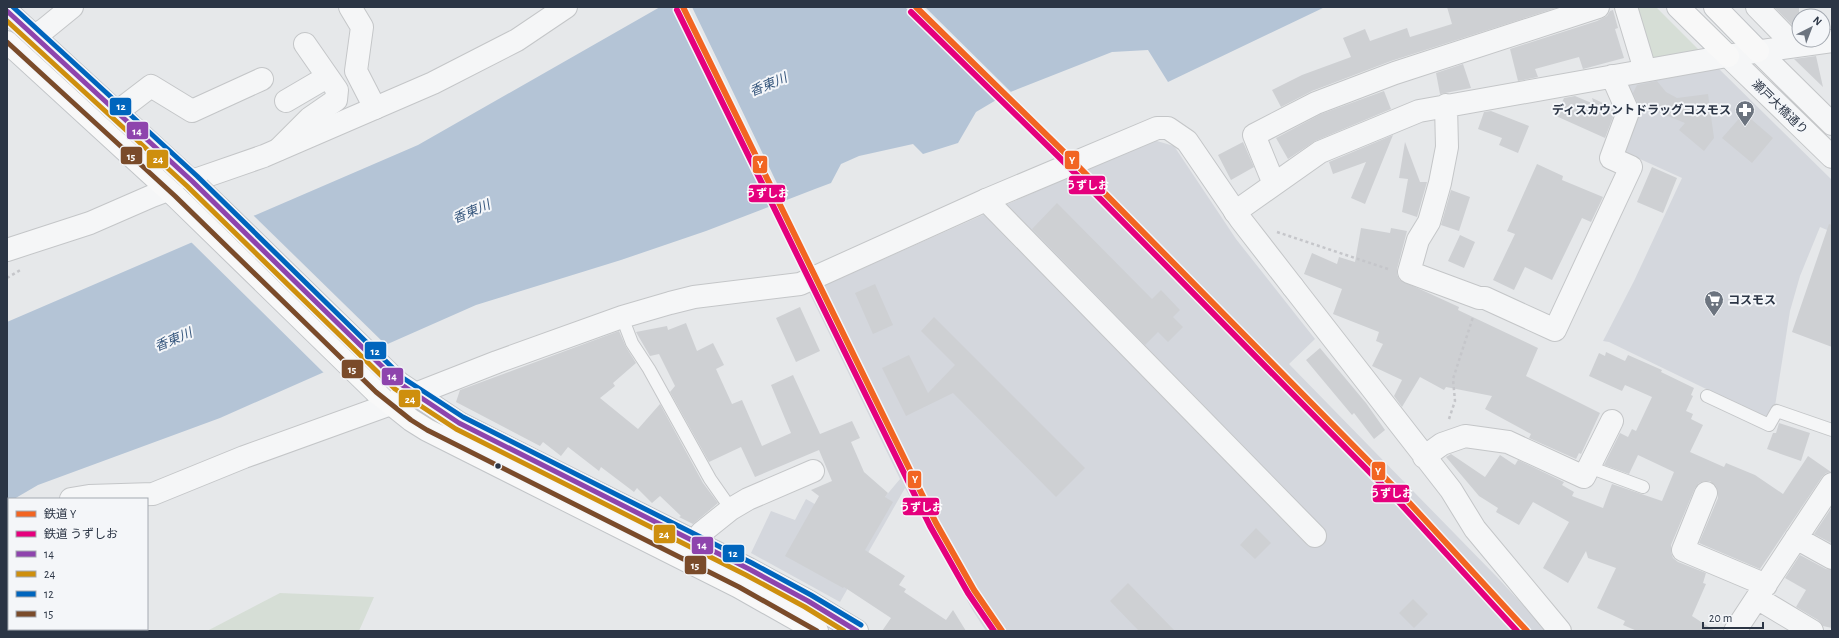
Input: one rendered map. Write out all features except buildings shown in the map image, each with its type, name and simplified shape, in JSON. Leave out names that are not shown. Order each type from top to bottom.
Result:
[{"type":"main road","points":[[1678,7],[1728,56]]},
{"type":"main road","points":[[1715,7],[1758,51]]},
{"type":"main road","points":[[7,11],[196,184],[407,388],[458,423],[808,601],[857,631]]},
{"type":"main road","points":[[7,42],[172,193],[383,398],[410,420],[427,430],[739,586],[817,631]]},
{"type":"street","points":[[34,36],[72,7]]},
{"type":"street","points":[[350,7],[362,27],[356,71],[375,108]]},
{"type":"street","points":[[196,184],[433,83],[516,40],[566,7]]},
{"type":"street","points":[[1274,184],[1254,135],[1316,103],[1395,73],[1598,7]]},
{"type":"street","points":[[1626,7],[1642,60],[1643,71]]},
{"type":"street","points":[[1759,8],[1791,42]]},
{"type":"street","points":[[279,149],[310,118],[336,100],[336,90],[305,44]]},
{"type":"street","points":[[1235,212],[1320,152],[1419,110],[1728,56],[1791,47]]},
{"type":"street","name":"瀬戸大橋通り","points":[[1758,51],[1832,124]]},
{"type":"street","name":"瀬戸大橋通り","points":[[1728,56],[1832,157]]},
{"type":"street","points":[[1446,106],[1447,147],[1440,183],[1429,222],[1418,240],[1409,272],[1479,298],[1485,298],[1555,330],[1631,167],[1611,158],[1628,112],[1612,76]]},
{"type":"street","points":[[286,101],[327,77]]},
{"type":"street","points":[[117,112],[151,86],[192,111],[262,79]]},
{"type":"street","points":[[77,498],[89,496],[153,494],[407,388],[497,362],[622,317],[694,297],[800,284],[986,200],[1146,131],[1157,128],[1168,128],[1187,141],[1235,212],[1451,490],[1475,529],[1560,631]]},
{"type":"street","points":[[7,250],[90,223],[152,196],[172,193]]},
{"type":"street","points":[[986,200],[1315,536]]},
{"type":"street","points":[[1424,457],[1442,444],[1465,436],[1508,442],[1584,477],[1612,421]]},
{"type":"street","points":[[698,544],[701,532],[731,509],[748,499],[813,471]]},
{"type":"street","points":[[1736,631],[1832,484]]},
{"type":"street","points":[[1706,494],[1683,550],[1761,592],[1812,631]]},
{"type":"street","points":[[1796,538],[1832,558]]},
{"type":"lane","points":[[622,317],[632,343],[649,369],[710,479],[731,509]]},
{"type":"lane","points":[[1707,396],[1769,425],[1777,411],[1832,430]]},
{"type":"lane","points":[[1589,467],[1643,487]]},
{"type":"path","points":[[1271,230],[1406,275],[1409,272]]},
{"type":"path","points":[[1442,444],[1455,400],[1453,379],[1479,298]]},
{"type":"shaded area","points":[[1635,7],[1656,7],[1699,50],[1654,59],[1646,54]]},
{"type":"shaded area","points":[[1715,65],[1832,180],[1832,232],[1820,227],[1800,276],[1790,311],[1775,406],[1771,416],[1762,416],[1609,342],[1603,341],[1634,281],[1682,178],[1620,150],[1619,82]]},
{"type":"shaded area","points":[[1150,139],[1174,146],[1236,239],[1315,339],[1289,364],[1497,577],[1547,631],[986,631],[973,611],[905,488],[840,602],[751,553],[771,511],[795,520],[806,499],[858,529],[900,479],[809,292],[1096,165]]},
{"type":"shaded area","points":[[280,593],[374,597],[359,631],[207,631]]},
{"type":"water","name":"香東川","points":[[660,7],[1325,7],[1168,82],[1148,50],[1112,52],[1008,93],[976,112],[958,143],[923,154],[913,144],[859,156],[841,164],[831,183],[706,231],[621,260],[476,305],[220,418],[38,485],[16,498],[8,498],[7,503],[7,322],[418,145]]},
{"type":"pier","points":[[677,7],[692,7],[786,202],[774,207]]},
{"type":"pier","points":[[905,7],[925,7],[1013,94],[999,101]]},
{"type":"pier","points":[[252,214],[387,346],[325,374],[190,241]]},
{"type":"rail line","name":"Y","points":[[683,7],[936,523],[974,590],[1002,631]]},
{"type":"rail line","name":"Y","points":[[916,7],[1066,154],[1404,497],[1527,631]]},
{"type":"rail line","name":"うずしお","points":[[677,10],[930,526],[968,593],[994,631]]},
{"type":"rail line","name":"うずしお","points":[[911,12],[1061,159],[1399,502],[1517,631]]},
{"type":"transit line","name":"12","points":[[13,7],[197,176],[403,378],[463,417],[752,563],[811,595],[861,625]]},
{"type":"transit line","name":"14","points":[[7,11],[192,181],[399,383],[459,423],[749,569],[808,601],[857,631]]},
{"type":"transit line","name":"24","points":[[7,21],[187,186],[395,389],[456,429],[746,575],[805,607],[844,631]]},
{"type":"transit line","name":"15","points":[[7,42],[175,196],[376,392],[411,420],[427,430],[739,587],[817,631]]},
{"type":"place","name":"ディスカウントドラッグコスモス","points":[[1745,127]]},
{"type":"place","name":"コスモス","points":[[1714,317]]}]
